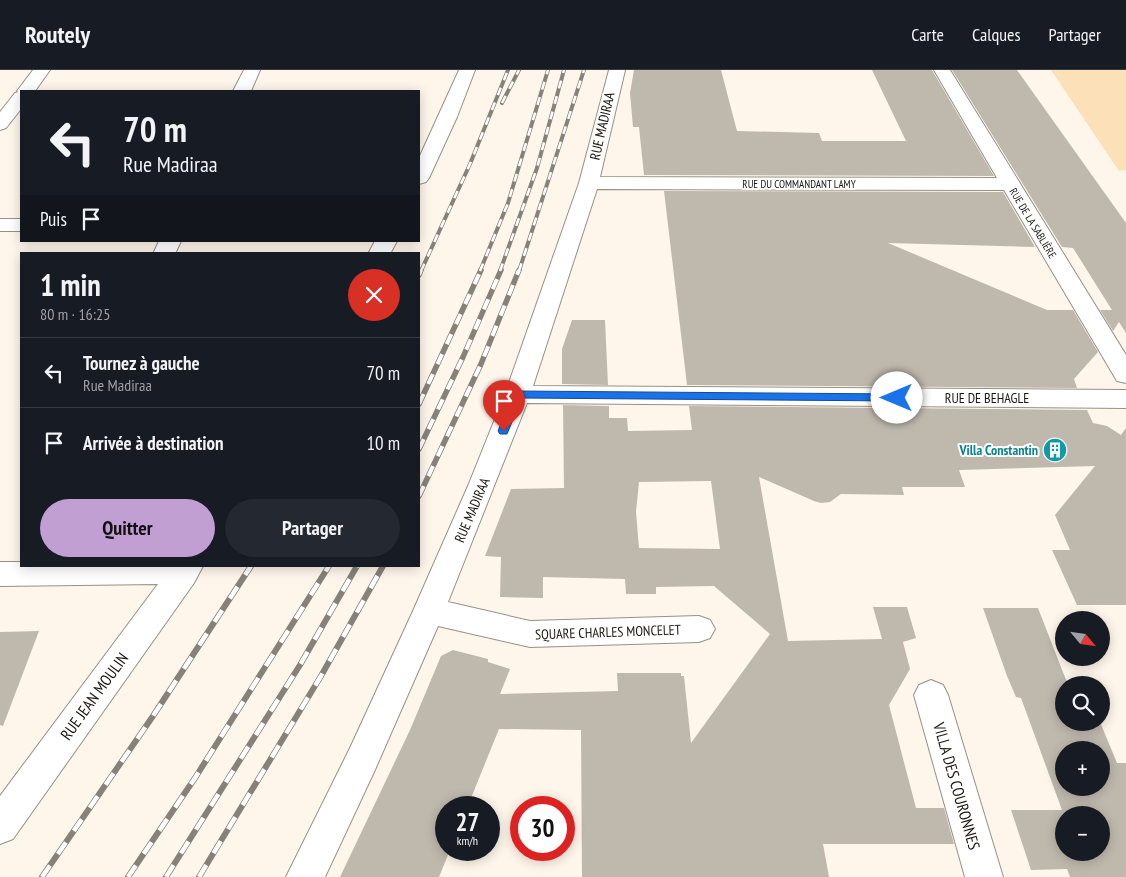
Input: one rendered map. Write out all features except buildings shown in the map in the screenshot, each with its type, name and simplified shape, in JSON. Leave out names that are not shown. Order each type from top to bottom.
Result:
[{"type":"street","points":[[27,90],[42,70]]},
{"type":"street","points":[[242,90],[252,70]]},
{"type":"street","points":[[420,176],[448,117],[467,70]]},
{"type":"street","name":"RUE MADIRAA","points":[[305,877],[362,760],[429,611],[482,486],[518,394],[588,183],[611,86],[617,70]]},
{"type":"street","name":"RUE DE LA SABLIÈRE","points":[[942,70],[1126,375]]},
{"type":"street","points":[[0,124],[20,98]]},
{"type":"street","name":"RUE DU COMMANDANT LAMY","points":[[588,183],[1010,184]]},
{"type":"street","points":[[0,225],[20,225]]},
{"type":"street","name":"RUE DE BEHAGLE","points":[[518,394],[1126,400]]},
{"type":"street","points":[[45,567],[186,570]]},
{"type":"street","name":"RUE JEAN MOULIN","points":[[0,826],[186,570]]},
{"type":"street","name":"SQUARE CHARLES MONCELET","points":[[429,611],[530,634],[700,629]]},
{"type":"street","name":"VILLA DES COURONNES","points":[[931,695],[984,877]]},
{"type":"shaded area","points":[[1051,70],[1126,70],[1126,170],[1119,171]]},
{"type":"railway","points":[[421,271],[470,164],[508,70]]},
{"type":"railway","points":[[502,103],[519,70]]},
{"type":"railway","points":[[480,271],[508,203],[548,70]]},
{"type":"railway","points":[[500,271],[537,168],[564,70]]},
{"type":"railway","points":[[519,271],[584,70]]},
{"type":"railway","points":[[420,402],[481,270]]},
{"type":"railway","points":[[420,447],[463,357],[501,270]]},
{"type":"railway","points":[[420,494],[481,364],[519,270]]},
{"type":"railway","points":[[42,877],[153,716],[250,567]]},
{"type":"railway","points":[[128,877],[195,778],[328,567]]},
{"type":"railway","points":[[166,877],[300,665],[356,567]]},
{"type":"railway","points":[[199,877],[321,676],[382,567]]},
{"type":"place","name":"Villa Constantin","points":[[1055,450]]},
{"type":"route","points":[[504,431],[518,394],[546,396],[897,398]]}]
